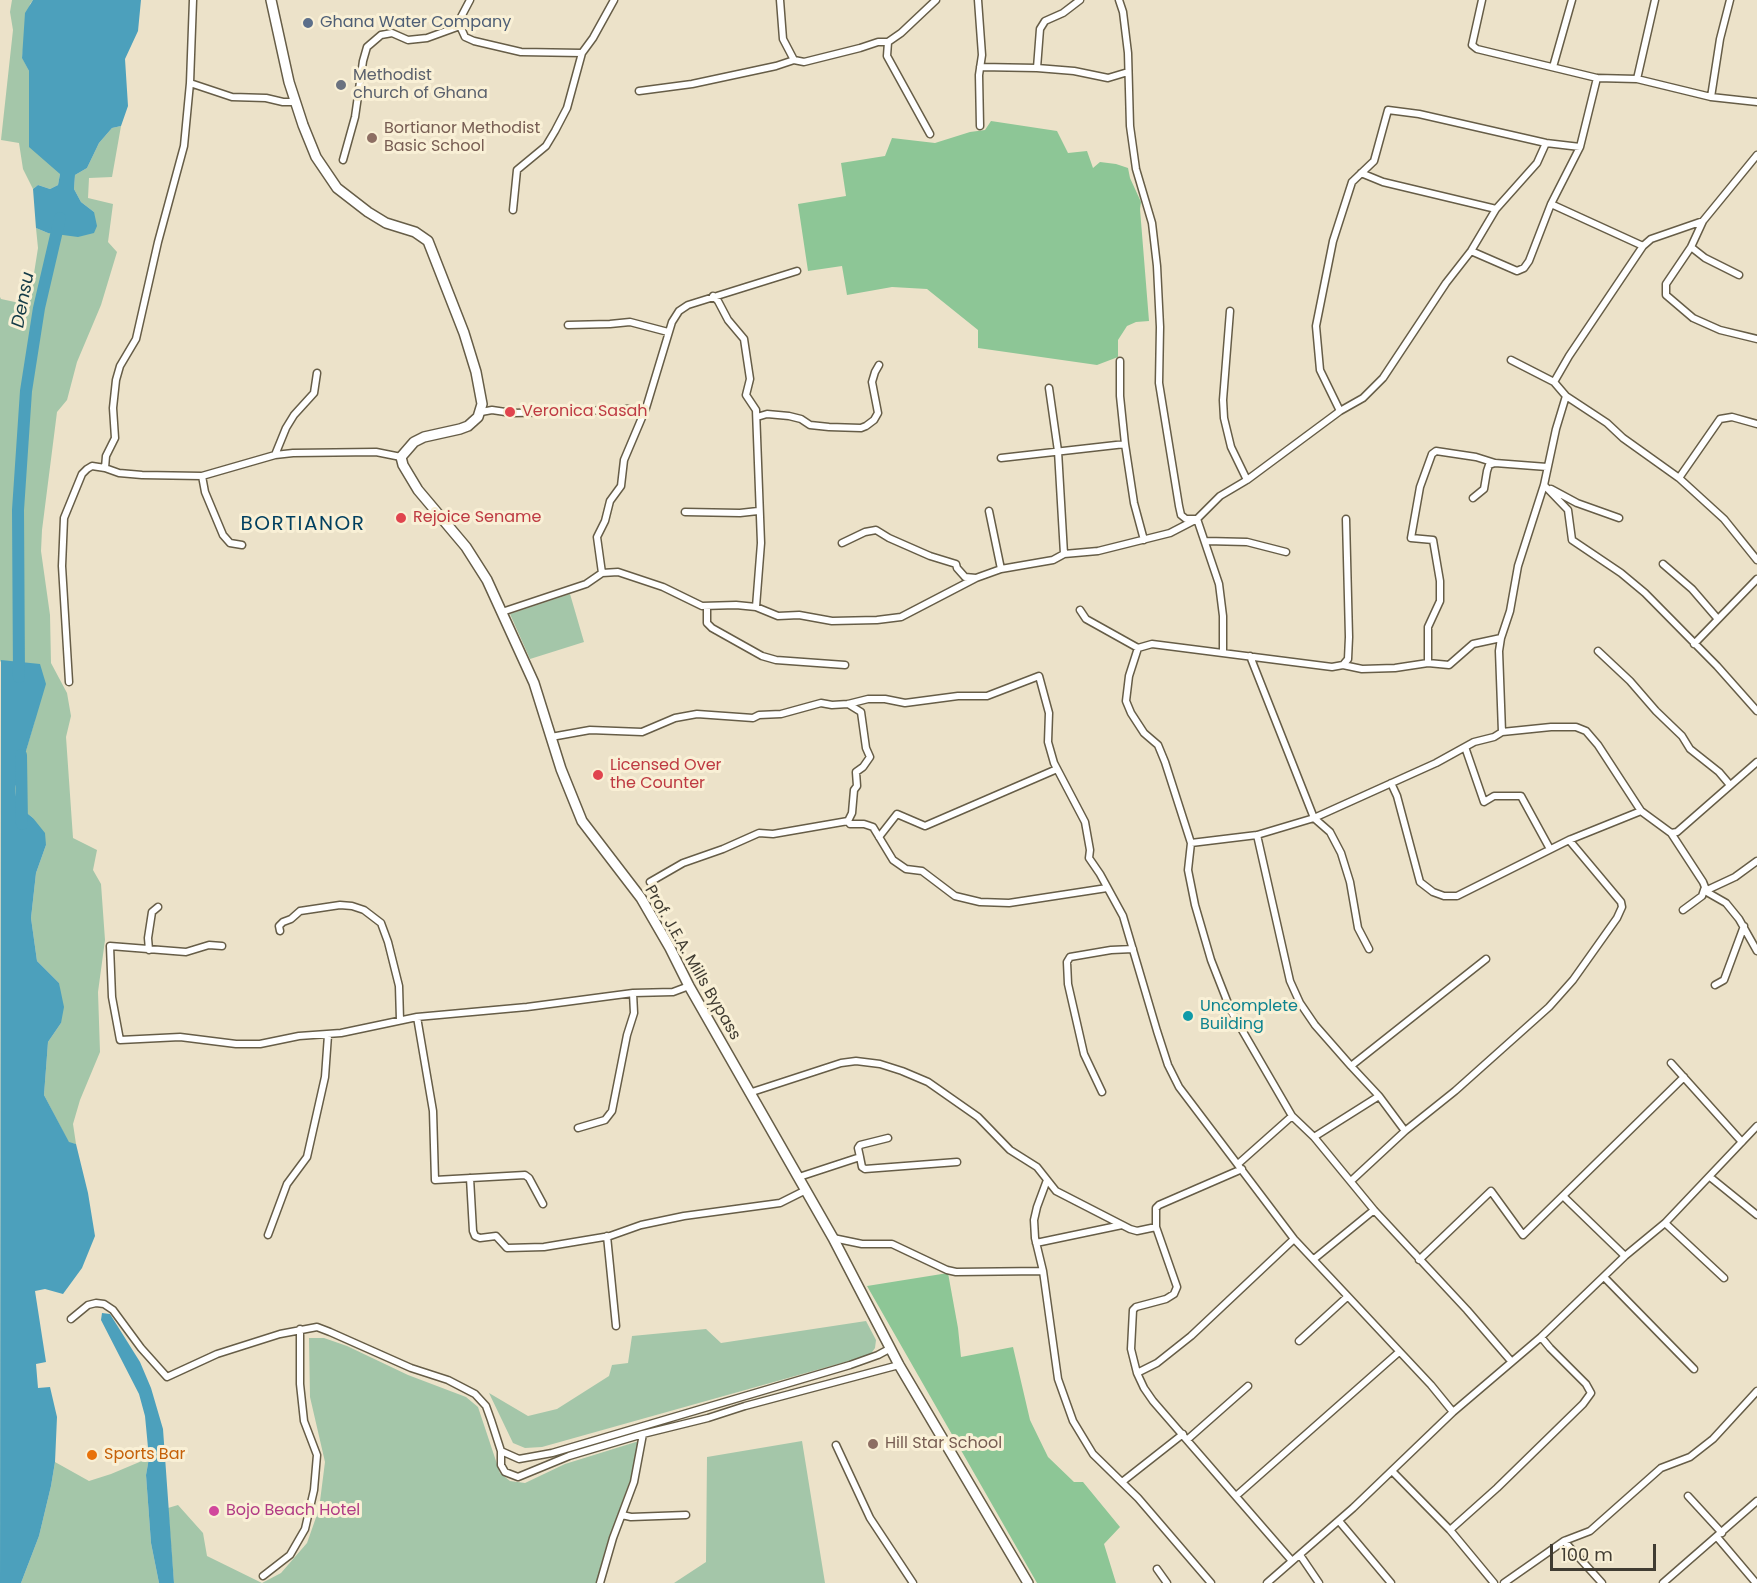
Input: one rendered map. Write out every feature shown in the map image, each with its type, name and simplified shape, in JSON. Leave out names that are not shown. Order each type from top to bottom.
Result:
[{"type":"street","points":[[105,468],[106,456],[115,438],[113,408],[116,380],[120,366],[136,339],[158,243],[184,146],[190,83],[193,0]]},
{"type":"street","points":[[69,682],[62,566],[64,518],[82,474],[87,469],[92,466],[142,476],[202,476],[275,455],[376,452],[400,457],[414,442],[468,426],[481,412],[482,404],[476,372],[432,247],[416,232],[377,217],[337,188],[316,158],[295,102],[271,0]]},
{"type":"street","points":[[470,0],[460,19],[460,26],[465,37],[508,50],[582,53]]},
{"type":"street","points":[[513,210],[517,170],[546,146],[567,108],[582,53],[614,0]]},
{"type":"street","points":[[780,0],[783,39],[794,60]]},
{"type":"street","points":[[639,91],[692,84],[794,60],[804,62],[878,42],[888,42],[936,0]]},
{"type":"street","points":[[978,0],[982,55],[980,126]]},
{"type":"street","points":[[1037,68],[1040,28],[1045,21],[1063,13],[1080,0]]},
{"type":"street","points":[[1119,0],[1127,41],[1130,126],[1136,169],[1152,223],[1160,327],[1159,383],[1181,515],[1186,519],[1197,519]]},
{"type":"street","points":[[1482,0],[1472,45],[1477,49],[1597,78],[1637,79],[1711,98],[1757,102]]},
{"type":"street","points":[[1553,68],[1572,0]]},
{"type":"street","points":[[1637,79],[1655,0]]},
{"type":"street","points":[[1711,98],[1720,39],[1730,0]]},
{"type":"street","points":[[343,160],[355,117],[367,47],[381,35],[392,33],[408,40],[427,38],[460,26]]},
{"type":"street","points":[[888,42],[887,56],[930,134]]},
{"type":"street","points":[[980,67],[1074,70],[1108,78],[1128,72]]},
{"type":"street","points":[[1471,251],[1517,271],[1524,268],[1532,255],[1551,204],[1580,147],[1597,78]]},
{"type":"street","points":[[190,83],[232,97],[295,102]]},
{"type":"street","points":[[1340,411],[1320,370],[1316,326],[1333,241],[1352,182],[1374,161],[1388,110],[1419,114],[1546,142],[1580,147]]},
{"type":"street","points":[[502,612],[586,584],[602,573],[618,572],[663,587],[690,602],[707,606],[756,607],[778,616],[799,615],[831,621],[877,620],[901,617],[976,578],[1001,569],[1053,561],[1064,554],[1098,550],[1170,533],[1197,519],[1220,496],[1247,480],[1340,411],[1363,398],[1383,378],[1446,283],[1471,251],[1496,209],[1537,163],[1546,142]]},
{"type":"street","points":[[1757,155],[1703,221],[1691,247],[1666,284],[1666,295],[1693,318],[1720,330],[1757,339]]},
{"type":"street","points":[[1361,173],[1383,182],[1496,209]]},
{"type":"street","points":[[1551,204],[1643,246]]},
{"type":"street","points":[[1554,382],[1643,246],[1651,239],[1703,221]]},
{"type":"street","points":[[1691,247],[1705,258],[1738,275]]},
{"type":"street","points":[[602,573],[597,537],[605,521],[610,501],[621,486],[628,449],[646,408],[668,332],[679,311],[688,305],[713,296],[797,271]]},
{"type":"street","points":[[713,296],[728,320],[744,339],[750,379],[746,396],[756,410],[757,417],[758,511],[761,543],[756,607]]},
{"type":"street","points":[[1230,311],[1223,400],[1224,418],[1231,447],[1247,480]]},
{"type":"street","points":[[568,325],[630,322],[668,332]]},
{"type":"street","points":[[1120,360],[1120,396],[1125,444],[1134,503],[1144,540]]},
{"type":"street","points":[[1511,360],[1554,382],[1566,396],[1607,423],[1679,478],[1724,519],[1757,560]]},
{"type":"street","points":[[757,417],[767,414],[789,416],[801,419],[810,425],[829,427],[861,428],[866,426],[874,420],[878,413],[872,382],[879,365]]},
{"type":"street","points":[[275,455],[294,415],[314,393],[317,373]]},
{"type":"street","points":[[1049,388],[1058,451],[1064,554]]},
{"type":"street","points":[[1502,732],[1498,651],[1510,611],[1518,566],[1544,485],[1546,468],[1566,396]]},
{"type":"street","points":[[481,412],[492,410],[512,413],[563,412],[646,408]]},
{"type":"street","points":[[1679,478],[1720,419],[1732,417],[1757,424]]},
{"type":"street","points":[[1001,458],[1125,444]]},
{"type":"street","points":[[1428,663],[1428,627],[1440,601],[1440,581],[1433,540],[1411,538],[1420,487],[1432,454],[1436,451],[1476,457],[1495,463],[1546,468]]},
{"type":"street","name":"Prof. J.E.A. Mills Bypass","points":[[400,457],[418,490],[465,548],[487,580],[534,683],[561,769],[582,821],[640,898],[670,948],[749,1093],[806,1190],[899,1365],[1028,1583]]},
{"type":"street","points":[[1473,498],[1484,489],[1489,465],[1495,463]]},
{"type":"street","points":[[202,476],[205,492],[223,535],[230,543],[242,545]]},
{"type":"street","points":[[1544,485],[1577,503],[1619,518]]},
{"type":"street","points":[[1544,485],[1568,510],[1572,540],[1621,573],[1645,593],[1718,666],[1757,711]]},
{"type":"street","points":[[685,512],[758,511]]},
{"type":"street","points":[[988,511],[1001,569]]},
{"type":"street","points":[[1197,519],[1219,584],[1223,616],[1223,652]]},
{"type":"street","points":[[1343,665],[1348,659],[1349,637],[1346,519]]},
{"type":"street","points":[[842,543],[865,532],[876,530],[936,558],[956,564],[965,577],[976,578]]},
{"type":"street","points":[[1206,541],[1246,542],[1286,552]]},
{"type":"street","points":[[1663,564],[1692,589],[1717,618]]},
{"type":"street","points":[[1694,644],[1757,579]]},
{"type":"street","points":[[707,606],[707,623],[712,628],[762,656],[776,660],[845,664]]},
{"type":"street","points":[[1080,610],[1086,619],[1138,648],[1152,644],[1321,666],[1343,665],[1376,669],[1428,663],[1449,665],[1473,644],[1501,638]]},
{"type":"street","points":[[1138,648],[1129,676],[1126,701],[1144,733],[1158,745],[1165,762],[1191,843],[1188,870],[1195,905],[1211,960],[1231,1011],[1292,1116],[1314,1137],[1374,1210],[1511,1361]]},
{"type":"street","points":[[1598,651],[1682,736],[1690,749],[1719,772],[1730,785]]},
{"type":"street","points":[[1250,656],[1314,818],[1330,832],[1341,853],[1350,882],[1358,928],[1369,949]]},
{"type":"street","points":[[551,736],[590,730],[642,732],[675,718],[697,714],[753,718],[759,715],[781,714],[821,703],[848,704],[868,699],[885,699],[905,703],[958,696],[987,696],[1039,676],[1049,713],[1048,742],[1057,769],[1085,822],[1090,849],[1089,858],[1123,916],[1145,996],[1168,1065],[1179,1087],[1294,1239],[1431,1385],[1453,1412]]},
{"type":"street","points":[[848,704],[861,712],[866,748],[870,757],[856,772],[857,786],[854,790],[852,813],[848,821]]},
{"type":"street","points":[[1191,843],[1257,835],[1314,818],[1502,732],[1576,727],[1586,730],[1641,811],[1671,833],[1703,882],[1705,891],[1726,903],[1744,926],[1757,951]]},
{"type":"street","points":[[1465,747],[1484,802],[1494,796],[1521,796],[1550,849]]},
{"type":"street","points":[[1671,833],[1677,832],[1757,762]]},
{"type":"street","points":[[879,837],[897,814],[925,826],[1057,769]]},
{"type":"street","points":[[1391,783],[1397,796],[1420,882],[1433,892],[1444,896],[1456,896],[1569,840],[1641,811]]},
{"type":"street","points":[[650,882],[683,862],[720,850],[759,833],[773,834],[848,821],[850,824],[864,824],[873,827],[893,860],[906,869],[922,871],[955,896],[980,902],[1009,903],[1107,888]]},
{"type":"street","points":[[1257,835],[1290,981],[1300,1003],[1315,1025],[1379,1096],[1405,1131]]},
{"type":"street","points":[[1351,1181],[1405,1131],[1455,1091],[1549,1007],[1587,961],[1620,914],[1621,902],[1613,890],[1569,840]]},
{"type":"street","points":[[1683,910],[1702,896],[1705,891],[1735,877],[1757,861]]},
{"type":"street","points":[[280,931],[279,926],[283,922],[291,919],[300,911],[340,905],[364,910],[381,923],[388,942],[399,986],[400,1020]]},
{"type":"street","points":[[149,950],[148,938],[152,912],[158,907]]},
{"type":"street","points":[[1714,985],[1724,980],[1744,926]]},
{"type":"street","points":[[222,946],[209,945],[186,952],[110,946],[112,997],[120,1040],[180,1037],[236,1044],[260,1044],[299,1036],[328,1035],[417,1017],[527,1007],[633,993],[673,992],[689,986]]},
{"type":"street","points":[[1102,1092],[1084,1054],[1068,984],[1066,962],[1070,957],[1133,949]]},
{"type":"street","points":[[1351,1066],[1486,958]]},
{"type":"street","points":[[578,1128],[605,1120],[612,1111],[627,1035],[634,1013],[633,993]]},
{"type":"street","points":[[417,1017],[433,1111],[435,1180],[525,1175],[529,1178],[543,1204]]},
{"type":"street","points":[[268,1235],[287,1184],[307,1158],[326,1077],[328,1035]]},
{"type":"street","points":[[749,1093],[841,1063],[856,1060],[879,1064],[928,1082],[955,1101],[978,1118],[1010,1150],[1037,1167],[1056,1191],[1137,1231],[1156,1227]]},
{"type":"street","points":[[1671,1063],[1742,1142]]},
{"type":"street","points":[[1419,1260],[1491,1191],[1523,1235],[1684,1077]]},
{"type":"street","points":[[1314,1137],[1379,1096]]},
{"type":"street","points":[[1292,1116],[1240,1167],[1159,1205],[1155,1212],[1156,1227],[1177,1287],[1166,1299],[1136,1307],[1133,1310],[1131,1348],[1137,1373],[1153,1401],[1292,1562]]},
{"type":"street","points":[[1267,1583],[1339,1521],[1453,1412],[1541,1337],[1625,1256],[1665,1222],[1757,1126]]},
{"type":"street","points":[[888,1138],[860,1145],[858,1149],[862,1167],[865,1169],[957,1162]]},
{"type":"street","points":[[799,1178],[860,1157]]},
{"type":"street","points":[[1710,1177],[1757,1215]]},
{"type":"street","points":[[470,1178],[473,1232],[480,1238],[496,1236],[507,1248],[544,1247],[607,1236],[641,1225],[684,1216],[780,1203],[806,1190]]},
{"type":"street","points":[[1047,1180],[1035,1214],[1036,1243],[1043,1271],[1058,1379],[1066,1403],[1092,1454],[1122,1482],[1211,1583]]},
{"type":"street","points":[[1563,1196],[1625,1256]]},
{"type":"street","points":[[1314,1259],[1374,1210]]},
{"type":"street","points":[[1665,1222],[1724,1278]]},
{"type":"street","points":[[1036,1243],[1122,1225]]},
{"type":"street","points":[[607,1236],[616,1326]]},
{"type":"street","points":[[832,1238],[862,1244],[892,1244],[956,1272],[1043,1271]]},
{"type":"street","points":[[1137,1373],[1157,1363],[1191,1336],[1294,1239]]},
{"type":"street","points":[[1604,1277],[1694,1369]]},
{"type":"street","points":[[1299,1341],[1347,1297]]},
{"type":"street","points":[[71,1319],[88,1305],[96,1302],[104,1304],[113,1310],[166,1377],[243,1344],[300,1329],[317,1328],[330,1332],[411,1368],[448,1380],[476,1394],[486,1406],[501,1451],[501,1465],[511,1476],[524,1476],[554,1462],[643,1434],[899,1365]]},
{"type":"street","points":[[263,1576],[290,1554],[295,1546],[305,1529],[314,1490],[316,1455],[304,1421],[300,1384],[300,1329]]},
{"type":"street","points":[[1450,1530],[1584,1404],[1591,1393],[1586,1384],[1541,1337]]},
{"type":"street","points":[[501,1451],[519,1459],[552,1453],[850,1365],[891,1348]]},
{"type":"street","points":[[1236,1496],[1399,1352]]},
{"type":"street","points":[[850,1365],[853,1378]]},
{"type":"street","points":[[1122,1482],[1248,1386]]},
{"type":"street","points":[[1504,1583],[1564,1541],[1590,1531],[1661,1468],[1690,1457],[1713,1439],[1757,1390]]},
{"type":"street","points":[[744,1397],[745,1406]]},
{"type":"street","points":[[706,1409],[708,1418]]},
{"type":"street","points":[[600,1583],[634,1482],[643,1434]]},
{"type":"street","points":[[836,1445],[870,1518],[913,1583]]},
{"type":"street","points":[[552,1453],[554,1462]]},
{"type":"street","points":[[1392,1471],[1450,1530],[1494,1583]]},
{"type":"street","points":[[1688,1496],[1756,1583]]},
{"type":"street","points":[[1665,1582],[1757,1501]]},
{"type":"street","points":[[622,1515],[631,1517],[686,1515]]},
{"type":"street","points":[[1339,1521],[1390,1583]]},
{"type":"street","points":[[1564,1541],[1602,1583]]},
{"type":"street","points":[[1300,1555],[1319,1583]]},
{"type":"street","points":[[1157,1569],[1167,1583]]},
{"type":"green space","points":[[12,0],[33,0],[30,4],[22,57],[29,71],[30,93],[60,174],[58,185],[50,189],[38,185],[33,189],[23,169],[19,143],[1,140],[13,30],[10,12]]},
{"type":"green space","points":[[991,121],[1057,131],[1068,153],[1087,151],[1093,168],[1100,162],[1128,168],[1141,202],[1149,321],[1136,322],[1127,326],[1118,340],[1118,357],[1097,365],[978,348],[978,330],[927,289],[892,287],[847,295],[842,266],[808,271],[798,204],[846,196],[841,163],[885,156],[892,138],[935,143],[970,132],[985,130]]},
{"type":"green space","points":[[121,126],[112,177],[89,178],[88,198],[113,204],[108,242],[117,252],[101,305],[77,362],[67,400],[57,412],[41,551],[50,615],[51,663],[67,693],[71,716],[66,737],[73,838],[97,850],[93,870],[101,884],[105,940],[98,992],[100,1052],[80,1100],[73,1124],[76,1144],[69,1143],[44,1095],[48,1042],[61,1023],[59,983],[37,961],[31,918],[36,873],[46,845],[33,818],[17,805],[15,788],[35,720],[2,660],[0,662],[0,297],[29,305],[38,248],[36,228],[48,233],[94,212],[81,202],[74,189],[75,175],[87,168],[99,143],[112,128]]},
{"type":"green space","points":[[570,594],[584,642],[530,659],[510,614]]},
{"type":"green space","points":[[948,1273],[961,1357],[1013,1347],[1030,1420],[1048,1457],[1074,1482],[1083,1482],[1120,1527],[1104,1544],[1116,1583],[1037,1583],[867,1286]]},
{"type":"green space","points":[[866,1321],[876,1340],[875,1348],[870,1355],[542,1447],[525,1448],[513,1443],[489,1393],[528,1416],[557,1409],[609,1376],[612,1365],[628,1363],[632,1336],[706,1329],[721,1343]]},
{"type":"green space","points":[[309,1338],[324,1338],[347,1346],[408,1375],[466,1397],[478,1407],[500,1473],[510,1481],[525,1483],[565,1464],[639,1441],[631,1478],[608,1540],[596,1583],[262,1583],[281,1573],[307,1543],[319,1509],[325,1462],[310,1397]]},
{"type":"green space","points":[[802,1441],[825,1583],[674,1583],[706,1562],[707,1457]]},
{"type":"green space","points":[[149,1458],[146,1475],[151,1543],[159,1583],[21,1583],[39,1536],[55,1462],[89,1481]]},
{"type":"green space","points":[[178,1505],[203,1533],[207,1556],[262,1583],[174,1583],[168,1508]]},
{"type":"water","points":[[33,0],[141,0],[138,31],[125,59],[128,106],[121,126],[112,128],[99,143],[87,168],[75,175],[74,189],[81,202],[94,212],[97,226],[94,233],[78,237],[48,233],[36,228],[33,189],[38,185],[50,189],[58,185],[60,174],[29,147],[29,71],[22,58],[25,13]]},
{"type":"water","points":[[1,660],[40,664],[46,684],[15,788],[17,805],[33,818],[45,833],[46,845],[36,873],[31,918],[37,961],[59,983],[64,1007],[61,1023],[48,1042],[44,1095],[69,1142],[76,1144],[88,1193],[95,1236],[82,1268],[63,1294],[45,1289],[35,1291],[46,1362],[36,1364],[38,1388],[50,1387],[57,1417],[55,1462],[39,1536],[21,1583],[0,1583]]},
{"type":"water","points":[[102,1313],[110,1314],[140,1362],[151,1388],[163,1429],[174,1583],[159,1583],[151,1543],[146,1475],[149,1458],[145,1416],[139,1394],[101,1320]]},
{"type":"waterway","name":"Densu","points":[[19,677],[18,510],[26,391],[39,308],[60,218]]},
{"type":"waterway","name":"Densu","points":[[21,755],[22,824]]},
{"type":"place","name":"Ghana Water Company","points":[[308,23]]},
{"type":"place","name":"Methodist church of Ghana","points":[[341,85]]},
{"type":"place","name":"Bortianor Methodist Basic School","points":[[372,138]]},
{"type":"place","name":"Veronica Sasah","points":[[510,412]]},
{"type":"place","name":"Rejoice Sename","points":[[401,518]]},
{"type":"place","name":"Licensed Over the Counter","points":[[598,775]]},
{"type":"place","name":"Uncomplete Building","points":[[1188,1016]]},
{"type":"place","name":"Hill Star School","points":[[873,1444]]},
{"type":"place","name":"Sports Bar","points":[[92,1455]]},
{"type":"place","name":"Bojo Beach Hotel","points":[[214,1511]]},
{"type":"district","name":"BORTIANOR","points":[[303,525]]}]
